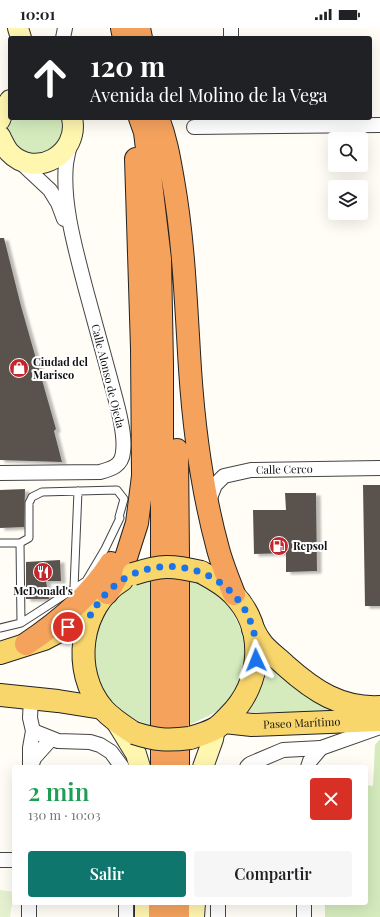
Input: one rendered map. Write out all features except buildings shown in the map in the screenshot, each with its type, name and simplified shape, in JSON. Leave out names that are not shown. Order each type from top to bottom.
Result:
[{"type":"highway","points":[[107,593],[123,567],[137,523],[143,476],[137,175],[133,120]]},
{"type":"highway","points":[[141,120],[145,132],[160,259],[162,404],[162,765]]},
{"type":"highway","points":[[155,120],[167,223],[174,313],[178,504],[178,765]]},
{"type":"highway","points":[[159,120],[166,137],[178,207],[184,269],[192,393],[199,456],[207,505],[218,550],[234,594]]},
{"type":"highway","points":[[26,644],[52,627],[84,597],[104,573],[137,523]]},
{"type":"highway","points":[[160,905],[160,917]]},
{"type":"highway","points":[[178,905],[178,917]]},
{"type":"main road","points":[[5,146],[30,163],[42,163],[54,159],[64,151],[71,141],[73,130],[72,120]]},
{"type":"main road","points":[[139,765],[136,754],[118,721],[89,687],[83,663],[84,638],[92,614],[107,593],[119,582],[133,574],[155,567],[178,566],[201,572],[218,581],[234,594],[246,611],[253,630],[256,650],[255,670],[249,690],[238,707],[220,725],[213,739],[204,765]]},
{"type":"main road","points":[[0,653],[44,639],[92,614]]},
{"type":"main road","name":"Paseo Marítimo","points":[[253,630],[264,646],[305,683],[325,696],[368,708],[380,708]]},
{"type":"main road","points":[[0,695],[31,698],[118,721],[152,739],[165,740],[190,738],[220,725]]},
{"type":"main road","name":"Paseo Marítimo","points":[[220,725],[380,720]]},
{"type":"main road","points":[[144,905],[145,917]]},
{"type":"main road","points":[[194,917],[195,905]]},
{"type":"street","points":[[194,127],[232,122],[380,125]]},
{"type":"street","name":"Calle Alonso de Ojeda","points":[[71,141],[66,163],[66,178],[73,240]]},
{"type":"street","name":"Calle Alonso de Ojeda","points":[[0,473],[100,472],[112,469],[119,464],[123,453],[123,439],[118,406],[73,240],[58,203],[50,190],[5,146]]},
{"type":"street","name":"Calle Cerco","points":[[207,505],[215,485],[224,476],[251,470],[380,468]]},
{"type":"street","points":[[30,765],[30,748],[33,731],[31,728],[30,718],[31,698]]},
{"type":"street","points":[[249,765],[282,750],[321,748],[380,727]]},
{"type":"street","points":[[33,731],[51,739],[64,742],[90,742],[100,745],[111,752],[121,765]]},
{"type":"street","points":[[31,765],[34,758],[51,739]]},
{"type":"street","points":[[309,765],[310,761],[321,748]]},
{"type":"street","points":[[0,860],[12,860]]},
{"type":"street","points":[[29,905],[29,917]]},
{"type":"street","points":[[126,905],[126,917]]},
{"type":"street","points":[[218,905],[218,917]]},
{"type":"street","points":[[304,905],[304,917]]},
{"type":"lane","points":[[0,543],[20,543],[29,538],[29,503],[32,497],[42,492],[117,490],[124,498],[120,518],[105,549],[86,581],[21,623],[0,628]]},
{"type":"lane","points":[[74,588],[78,491]]},
{"type":"lane","points":[[20,543],[21,623]]},
{"type":"green space","points":[[9,120],[68,120],[66,139],[42,157],[20,151],[8,131]]},
{"type":"green space","points":[[151,576],[152,727],[128,716],[107,696],[94,665],[94,636],[109,605],[131,586]]},
{"type":"green space","points":[[186,579],[210,589],[229,607],[243,635],[247,654],[247,662],[244,671],[235,690],[226,703],[213,713],[189,725]]},
{"type":"green space","points":[[268,665],[313,698],[336,709],[336,713],[243,712],[260,691]]},
{"type":"green space","points":[[380,739],[380,917],[325,917],[325,905],[368,905],[368,785],[373,786],[375,745]]},
{"type":"green space","points":[[0,890],[12,892],[10,917],[0,917]]},
{"type":"place","name":"Ciudad del Marisco","points":[[19,368]]},
{"type":"place","name":"Repsol","points":[[279,546]]},
{"type":"place","name":"McDonald's","points":[[43,572]]},
{"type":"route","points":[[68,627],[92,614],[107,593],[119,582],[133,574],[155,567],[178,566],[201,572],[218,581],[234,594],[246,611],[253,630],[256,660]]}]
